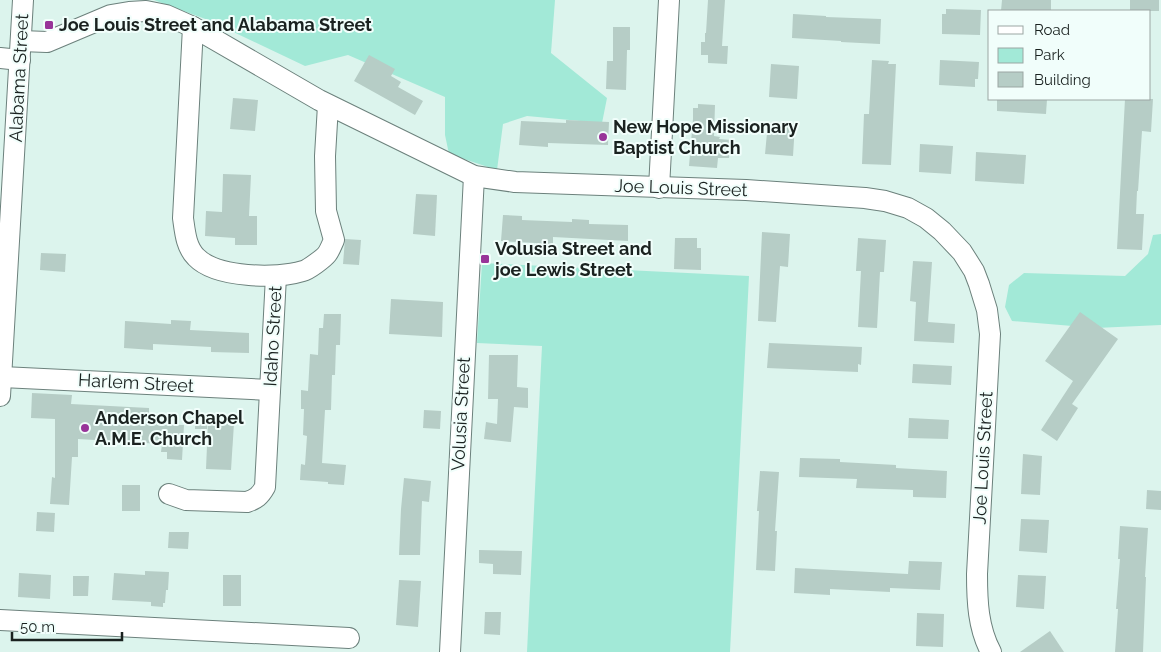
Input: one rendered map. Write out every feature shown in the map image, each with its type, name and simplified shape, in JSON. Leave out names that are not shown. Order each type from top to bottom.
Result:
[{"type":"street","name":"Alabama Street","points":[[1,386],[4,258],[21,50],[23,0]]},
{"type":"street","points":[[658,188],[669,0]]},
{"type":"street","name":"Joe Louis Street","points":[[0,58],[48,42],[111,14],[146,11],[166,15],[193,27],[328,105],[474,176],[515,182],[746,190],[865,198],[885,201],[908,208],[926,218],[942,231],[962,252],[974,271],[987,310],[990,334],[977,602],[985,641],[991,652]]},
{"type":"street","name":"Idaho Street","points":[[170,494],[186,500],[247,502],[255,500],[265,487],[276,276],[225,272],[203,264],[191,251],[186,237],[183,218],[193,27]]},
{"type":"street","points":[[276,276],[304,271],[327,255],[334,240],[326,211],[325,156],[328,105]]},
{"type":"street","name":"Volusia Street","points":[[450,652],[474,176]]},
{"type":"street","name":"Harlem Street","points":[[1,386],[270,390]]},
{"type":"street","points":[[0,620],[350,638]]},
{"type":"green space","points":[[154,0],[555,0],[551,53],[607,98],[602,123],[527,116],[503,124],[497,170],[449,154],[445,135],[445,97],[348,55],[305,66],[208,20]]},
{"type":"green space","points":[[1161,234],[1161,325],[1096,328],[1012,321],[1005,307],[1009,285],[1024,273],[1125,276],[1148,254],[1153,235]]},
{"type":"green space","points":[[482,263],[749,276],[730,652],[527,652],[542,346],[477,343]]},
{"type":"building","points":[[708,0],[725,0],[722,46],[728,46],[727,64],[708,63],[708,55],[701,55],[701,42],[705,42]]},
{"type":"building","points":[[1002,0],[1051,0],[1051,10],[1001,10]]},
{"type":"building","points":[[1130,0],[1159,0],[1159,11],[1130,10]]},
{"type":"building","points":[[946,9],[981,10],[980,35],[942,34],[942,14],[946,14]]},
{"type":"building","points":[[793,14],[881,19],[880,44],[792,38]]},
{"type":"building","points":[[613,27],[630,27],[630,50],[627,50],[626,90],[606,89],[607,61],[613,61]]},
{"type":"building","points":[[369,55],[395,69],[391,76],[401,82],[398,87],[423,101],[415,115],[354,81]]},
{"type":"building","points":[[872,60],[889,61],[888,64],[896,64],[891,165],[862,164],[864,114],[869,114]]},
{"type":"building","points":[[940,60],[979,62],[978,79],[975,79],[975,87],[939,85]]},
{"type":"building","points":[[771,64],[799,66],[797,99],[769,97]]},
{"type":"building","points":[[233,98],[258,100],[255,131],[230,129]]},
{"type":"building","points":[[1153,99],[1151,132],[1142,131],[1137,191],[1136,214],[1144,214],[1142,250],[1117,249],[1125,100]]},
{"type":"building","points":[[997,100],[1047,100],[1046,114],[997,111]]},
{"type":"building","points":[[698,104],[715,105],[714,136],[720,137],[719,139],[731,140],[729,158],[718,158],[717,168],[689,166],[693,108],[698,108]]},
{"type":"building","points":[[566,120],[609,122],[608,145],[548,143],[548,147],[519,145],[521,121],[566,123]]},
{"type":"building","points":[[768,122],[795,123],[793,156],[765,154]]},
{"type":"building","points":[[920,144],[953,146],[951,174],[919,172]]},
{"type":"building","points":[[976,152],[1026,155],[1024,184],[975,181]]},
{"type":"building","points":[[223,174],[251,175],[249,216],[257,216],[257,245],[235,245],[235,238],[205,236],[206,211],[222,212]]},
{"type":"building","points":[[416,194],[437,195],[435,236],[413,234]]},
{"type":"building","points":[[503,215],[522,216],[522,220],[572,222],[572,219],[589,220],[589,224],[628,225],[628,241],[553,237],[553,245],[501,241]]},
{"type":"building","points":[[762,232],[790,234],[788,267],[780,266],[776,322],[758,321]]},
{"type":"building","points":[[675,238],[697,238],[697,248],[701,248],[701,270],[674,269]]},
{"type":"building","points":[[858,238],[886,240],[884,272],[880,272],[877,328],[858,327],[861,271],[856,271]]},
{"type":"building","points":[[345,239],[361,240],[359,265],[343,264]]},
{"type":"building","points":[[41,253],[66,254],[65,272],[40,270]]},
{"type":"building","points":[[913,261],[932,262],[928,322],[955,324],[954,343],[914,341],[916,302],[910,301]]},
{"type":"building","points":[[391,299],[443,302],[442,337],[389,334]]},
{"type":"building","points":[[1080,312],[1118,339],[1072,404],[1078,408],[1057,441],[1041,430],[1073,381],[1045,361]]},
{"type":"building","points":[[324,314],[341,314],[340,345],[336,345],[335,375],[332,375],[331,410],[325,410],[322,463],[346,465],[344,485],[300,480],[301,464],[305,465],[307,436],[303,435],[304,409],[301,409],[301,390],[308,391],[310,354],[318,355],[319,328],[323,328]]},
{"type":"building","points":[[171,320],[191,321],[190,330],[249,333],[249,353],[211,352],[211,347],[153,344],[153,350],[124,348],[125,321],[171,324]]},
{"type":"building","points":[[769,343],[862,347],[861,365],[858,364],[858,372],[767,368]]},
{"type":"building","points":[[489,355],[518,355],[517,387],[528,388],[528,408],[514,407],[511,442],[484,439],[486,422],[497,424],[498,399],[488,399]]},
{"type":"building","points":[[913,364],[952,366],[951,385],[912,383]]},
{"type":"building","points":[[32,393],[72,395],[71,404],[149,408],[149,424],[184,425],[182,460],[167,459],[167,452],[161,452],[162,444],[78,439],[78,457],[72,457],[69,505],[50,504],[52,477],[55,478],[55,419],[31,418]]},
{"type":"building","points":[[424,410],[441,411],[440,429],[423,428]]},
{"type":"building","points":[[195,415],[208,415],[207,429],[195,429]]},
{"type":"building","points":[[909,418],[949,420],[948,439],[908,438]]},
{"type":"building","points":[[208,422],[234,423],[231,470],[206,469]]},
{"type":"building","points":[[1023,454],[1042,456],[1040,495],[1021,494]]},
{"type":"building","points":[[800,458],[840,459],[840,462],[896,465],[896,468],[947,471],[946,498],[913,497],[913,490],[856,488],[857,479],[799,477]]},
{"type":"building","points":[[760,471],[779,472],[775,531],[777,531],[775,571],[756,570]]},
{"type":"building","points":[[404,478],[431,481],[429,502],[422,501],[420,555],[399,555]]},
{"type":"building","points":[[122,485],[140,485],[140,511],[122,511]]},
{"type":"building","points":[[1147,490],[1161,491],[1161,510],[1146,509]]},
{"type":"building","points":[[37,512],[55,513],[54,532],[36,531]]},
{"type":"building","points":[[1021,519],[1049,520],[1047,553],[1019,551]]},
{"type":"building","points":[[1120,526],[1148,528],[1143,652],[1115,652]]},
{"type":"building","points":[[169,532],[189,532],[188,549],[168,548]]},
{"type":"building","points":[[479,550],[522,551],[521,575],[493,574],[493,564],[479,563]]},
{"type":"building","points":[[909,561],[942,562],[940,590],[890,588],[890,592],[830,589],[830,595],[794,593],[795,568],[908,574]]},
{"type":"building","points":[[145,571],[169,572],[168,590],[166,590],[163,607],[151,606],[151,602],[112,600],[114,573],[145,575]]},
{"type":"building","points":[[19,573],[51,575],[50,599],[18,597]]},
{"type":"building","points":[[223,575],[241,575],[241,606],[223,606]]},
{"type":"building","points":[[1018,575],[1046,576],[1044,609],[1016,607]]},
{"type":"building","points":[[73,576],[89,576],[88,596],[73,596]]},
{"type":"building","points":[[399,580],[421,581],[418,627],[396,625]]},
{"type":"building","points":[[485,612],[501,612],[500,635],[484,634]]},
{"type":"building","points":[[917,613],[944,614],[943,647],[916,646]]},
{"type":"building","points":[[1050,631],[1064,652],[1020,652]]},
{"type":"place","name":"Joe Louis Street and Alabama Street","points":[[49,25]]},
{"type":"place","name":"New Hope Missionary Baptist Church","points":[[603,137]]},
{"type":"place","name":"Volusia Street and joe Lewis Street","points":[[485,259]]},
{"type":"place","name":"Anderson Chapel A.M.E. Church","points":[[85,428]]}]
